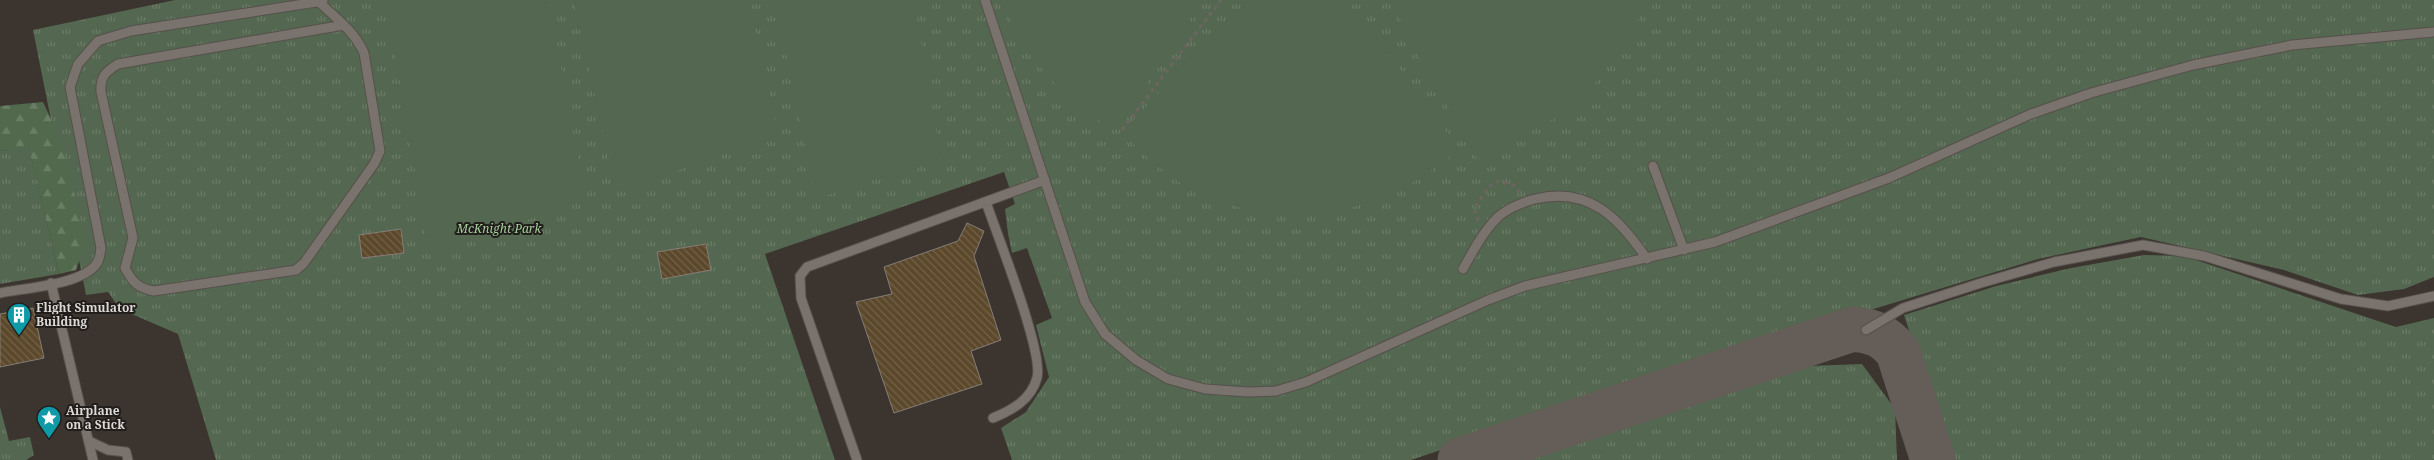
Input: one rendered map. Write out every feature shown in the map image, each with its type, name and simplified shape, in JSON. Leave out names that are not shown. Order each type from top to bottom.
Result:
[{"type":"lane","points":[[985,0],[1085,302],[1105,334],[1136,360],[1168,379],[1205,389],[1276,391],[1299,385],[1488,300],[1525,286],[1715,242],[1889,178],[2031,114],[2091,93],[2192,65],[2292,46],[2434,32]]},
{"type":"lane","points":[[0,293],[82,276],[97,264],[101,248],[70,87],[78,64],[98,41],[131,31],[322,1],[358,39],[364,53],[380,151],[374,164],[304,263],[296,270],[154,292],[140,288],[132,281],[125,268],[133,238],[100,81],[105,72],[118,64],[344,25]]},
{"type":"lane","points":[[1653,166],[1684,250]]},
{"type":"lane","points":[[857,460],[800,298],[800,276],[807,267],[1045,180]]},
{"type":"lane","points":[[1463,269],[1483,235],[1498,216],[1526,201],[1553,194],[1580,197],[1612,215],[1630,234],[1647,259]]},
{"type":"lane","points":[[986,202],[1030,331],[1039,365],[1036,380],[1029,395],[1020,404],[992,418]]},
{"type":"lane","points":[[1866,330],[1903,308],[1981,283],[2054,262],[2143,245],[2204,256],[2342,299],[2388,306],[2434,296]]},
{"type":"lane","points":[[51,283],[93,460]]},
{"type":"lane","points":[[89,441],[108,450],[126,452],[128,460]]},
{"type":"path","points":[[1122,130],[1221,0]]},
{"type":"path","points":[[1483,235],[1474,208],[1490,186],[1498,181],[1514,185],[1526,201]]},
{"type":"green space","name":"McKnight Park","points":[[175,0],[2434,0],[2434,277],[2404,289],[2358,295],[2284,270],[2141,237],[2038,259],[1748,347],[1411,460],[1012,460],[1001,428],[1026,412],[1049,377],[1036,325],[1052,318],[1027,248],[1012,253],[1005,209],[1015,204],[1004,172],[765,254],[835,460],[216,460],[178,334],[120,309],[108,292],[86,295],[33,30]]},
{"type":"green space","points":[[386,0],[549,0],[585,200],[429,253]]},
{"type":"green space","points":[[574,0],[749,0],[778,135],[616,192]]},
{"type":"green space","points":[[775,0],[914,0],[941,158],[816,199]]},
{"type":"green space","points":[[1004,0],[1203,0],[1117,129],[1087,113],[1049,77],[1016,30]]},
{"type":"green space","points":[[1250,0],[1341,0],[1387,52],[1459,149],[1430,171],[1400,189],[1368,203],[1334,211],[1300,214],[1266,213],[1231,205],[1197,192],[1176,180],[1157,166],[1122,133],[1203,44]]},
{"type":"green space","points":[[1392,0],[1640,0],[1638,26],[1578,106],[1478,159],[1412,45]]},
{"type":"green space","points":[[43,102],[62,143],[86,242],[76,270],[59,274],[29,149],[0,151],[0,106]]},
{"type":"green space","points":[[29,148],[59,274],[0,284],[0,151]]},
{"type":"green space","points":[[2144,255],[2184,256],[2396,327],[2434,318],[2434,460],[1951,460],[1904,315],[1996,286],[2071,268]]},
{"type":"green space","points":[[1862,364],[1895,409],[1897,460],[1505,460],[1780,367]]},
{"type":"green space","points":[[0,407],[9,441],[30,437],[34,455],[26,460],[0,460]]},
{"type":"building","points":[[967,223],[984,231],[974,256],[1001,340],[971,351],[982,384],[894,413],[856,302],[892,294],[884,267],[958,241]]},
{"type":"building","points":[[401,229],[404,253],[362,258],[359,235]]},
{"type":"building","points":[[706,244],[711,270],[662,279],[657,252]]},
{"type":"building","name":"Flight Simulator Building","points":[[33,308],[44,358],[0,367],[0,314]]},
{"type":"taxiway","points":[[1460,460],[1853,329],[1867,331],[1884,338],[1898,352],[1933,460]]},
{"type":"place","name":"Flight Simulator Building","points":[[19,336]]},
{"type":"place","name":"Airplane on a Stick","points":[[49,439]]}]
